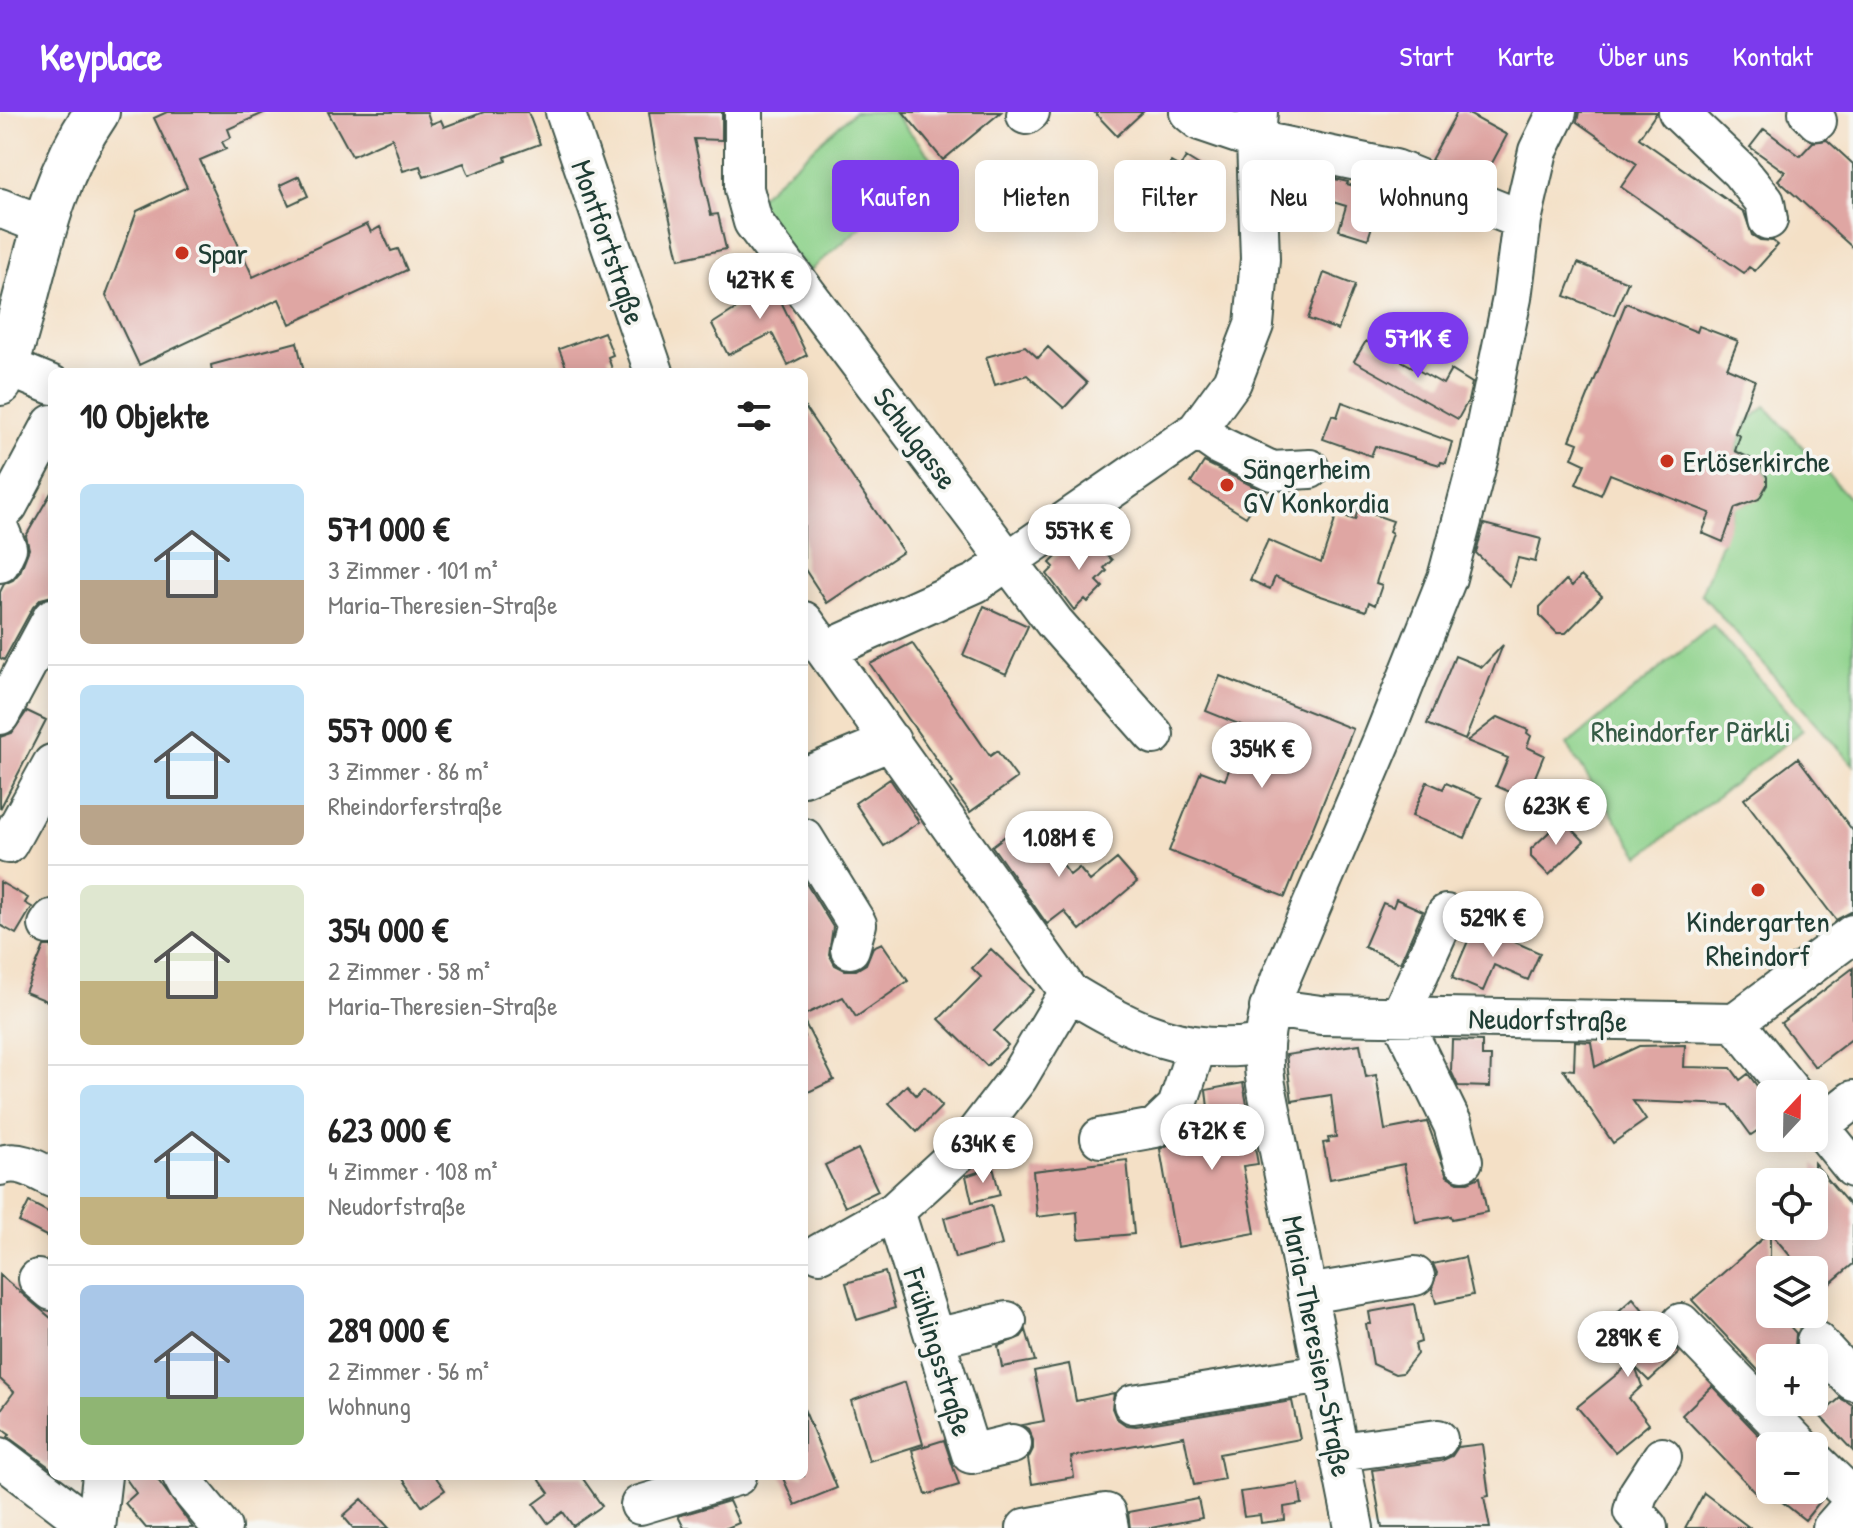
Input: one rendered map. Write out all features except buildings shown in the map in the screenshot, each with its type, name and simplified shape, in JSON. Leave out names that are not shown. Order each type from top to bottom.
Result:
[{"type":"main road","points":[[3,375],[13,293],[84,131],[97,112]]},
{"type":"street","name":"Montfortstraße","points":[[565,112],[653,368]]},
{"type":"street","name":"Schulgasse","points":[[744,112],[744,189],[753,222],[1054,622],[1154,735]]},
{"type":"street","points":[[1189,112],[1200,121],[1257,126],[1395,169],[1522,220]]},
{"type":"street","name":"Maria-Theresien-Straße","points":[[1354,1528],[1266,1085],[1266,1026],[1447,578],[1480,453],[1512,298],[1522,220],[1538,151],[1557,112]]},
{"type":"street","points":[[1678,112],[1740,171],[1765,202],[1768,220]]},
{"type":"street","points":[[1257,126],[1260,259],[1254,325],[1232,382],[1197,430],[976,583],[815,636],[1069,992],[1109,1016],[1177,1044],[1229,1050],[1266,1026]]},
{"type":"street","points":[[0,208],[43,225]]},
{"type":"street","points":[[3,375],[48,384]]},
{"type":"street","points":[[1197,430],[1220,446],[1272,471],[1310,469]]},
{"type":"street","points":[[0,563],[7,548],[4,518],[48,432]]},
{"type":"street","points":[[0,715],[48,625]]},
{"type":"street","points":[[808,775],[891,741]]},
{"type":"street","points":[[8,844],[48,771]]},
{"type":"street","points":[[808,844],[857,924],[850,949]]},
{"type":"street","points":[[1446,914],[1400,1016],[1453,1125],[1463,1161]]},
{"type":"street","points":[[1782,1080],[1735,1022],[1853,934]]},
{"type":"street","points":[[820,1253],[895,1211],[965,1147],[1018,1078],[1069,992]]},
{"type":"street","name":"Neudorfstraße","points":[[1266,1026],[1321,1015],[1735,1022]]},
{"type":"street","points":[[1100,1138],[1155,1128],[1177,1107],[1197,1046]]},
{"type":"street","points":[[1828,1116],[1853,1100]]},
{"type":"street","points":[[1828,1138],[1853,1168]]},
{"type":"street","points":[[0,1166],[5,1163],[30,1166],[48,1176]]},
{"type":"street","name":"Frühlingsstraße","points":[[895,1211],[971,1454],[1012,1444]]},
{"type":"street","points":[[1307,1294],[1415,1276]]},
{"type":"street","points":[[935,1338],[1007,1321]]},
{"type":"street","points":[[1681,1323],[1786,1432]]},
{"type":"street","points":[[1816,1341],[1853,1381]]},
{"type":"street","points":[[1133,1404],[1323,1374]]},
{"type":"street","points":[[1339,1452],[1438,1439]]},
{"type":"street","points":[[0,1457],[94,1528],[101,1480]]},
{"type":"street","points":[[1648,1528],[1633,1511],[1638,1494],[1662,1457]]},
{"type":"street","points":[[1828,1474],[1853,1498]]},
{"type":"street","points":[[184,1480],[222,1528]]},
{"type":"street","points":[[639,1503],[722,1480]]},
{"type":"street","points":[[1832,1528],[1853,1504]]},
{"type":"street","points":[[1026,1528],[1106,1513],[1109,1528]]},
{"type":"green space","points":[[854,112],[893,112],[933,160],[832,160],[832,232],[855,232],[798,281],[749,206]]},
{"type":"green space","points":[[1765,406],[1853,502],[1853,765],[1701,594],[1736,505],[1752,501],[1764,491],[1767,477],[1764,469],[1750,457],[1735,451],[1749,422]]},
{"type":"green space","name":"Rheindorfer Pärkli","points":[[1713,625],[1803,730],[1640,856],[1567,745]]},
{"type":"place","name":"Spar","points":[[182,253]]},
{"type":"place","name":"Erlöserkirche","points":[[1667,461]]},
{"type":"place","name":"Sängerheim GV Konkordia","points":[[1227,485]]},
{"type":"place","name":"Kindergarten Rheindorf","points":[[1758,890]]}]
